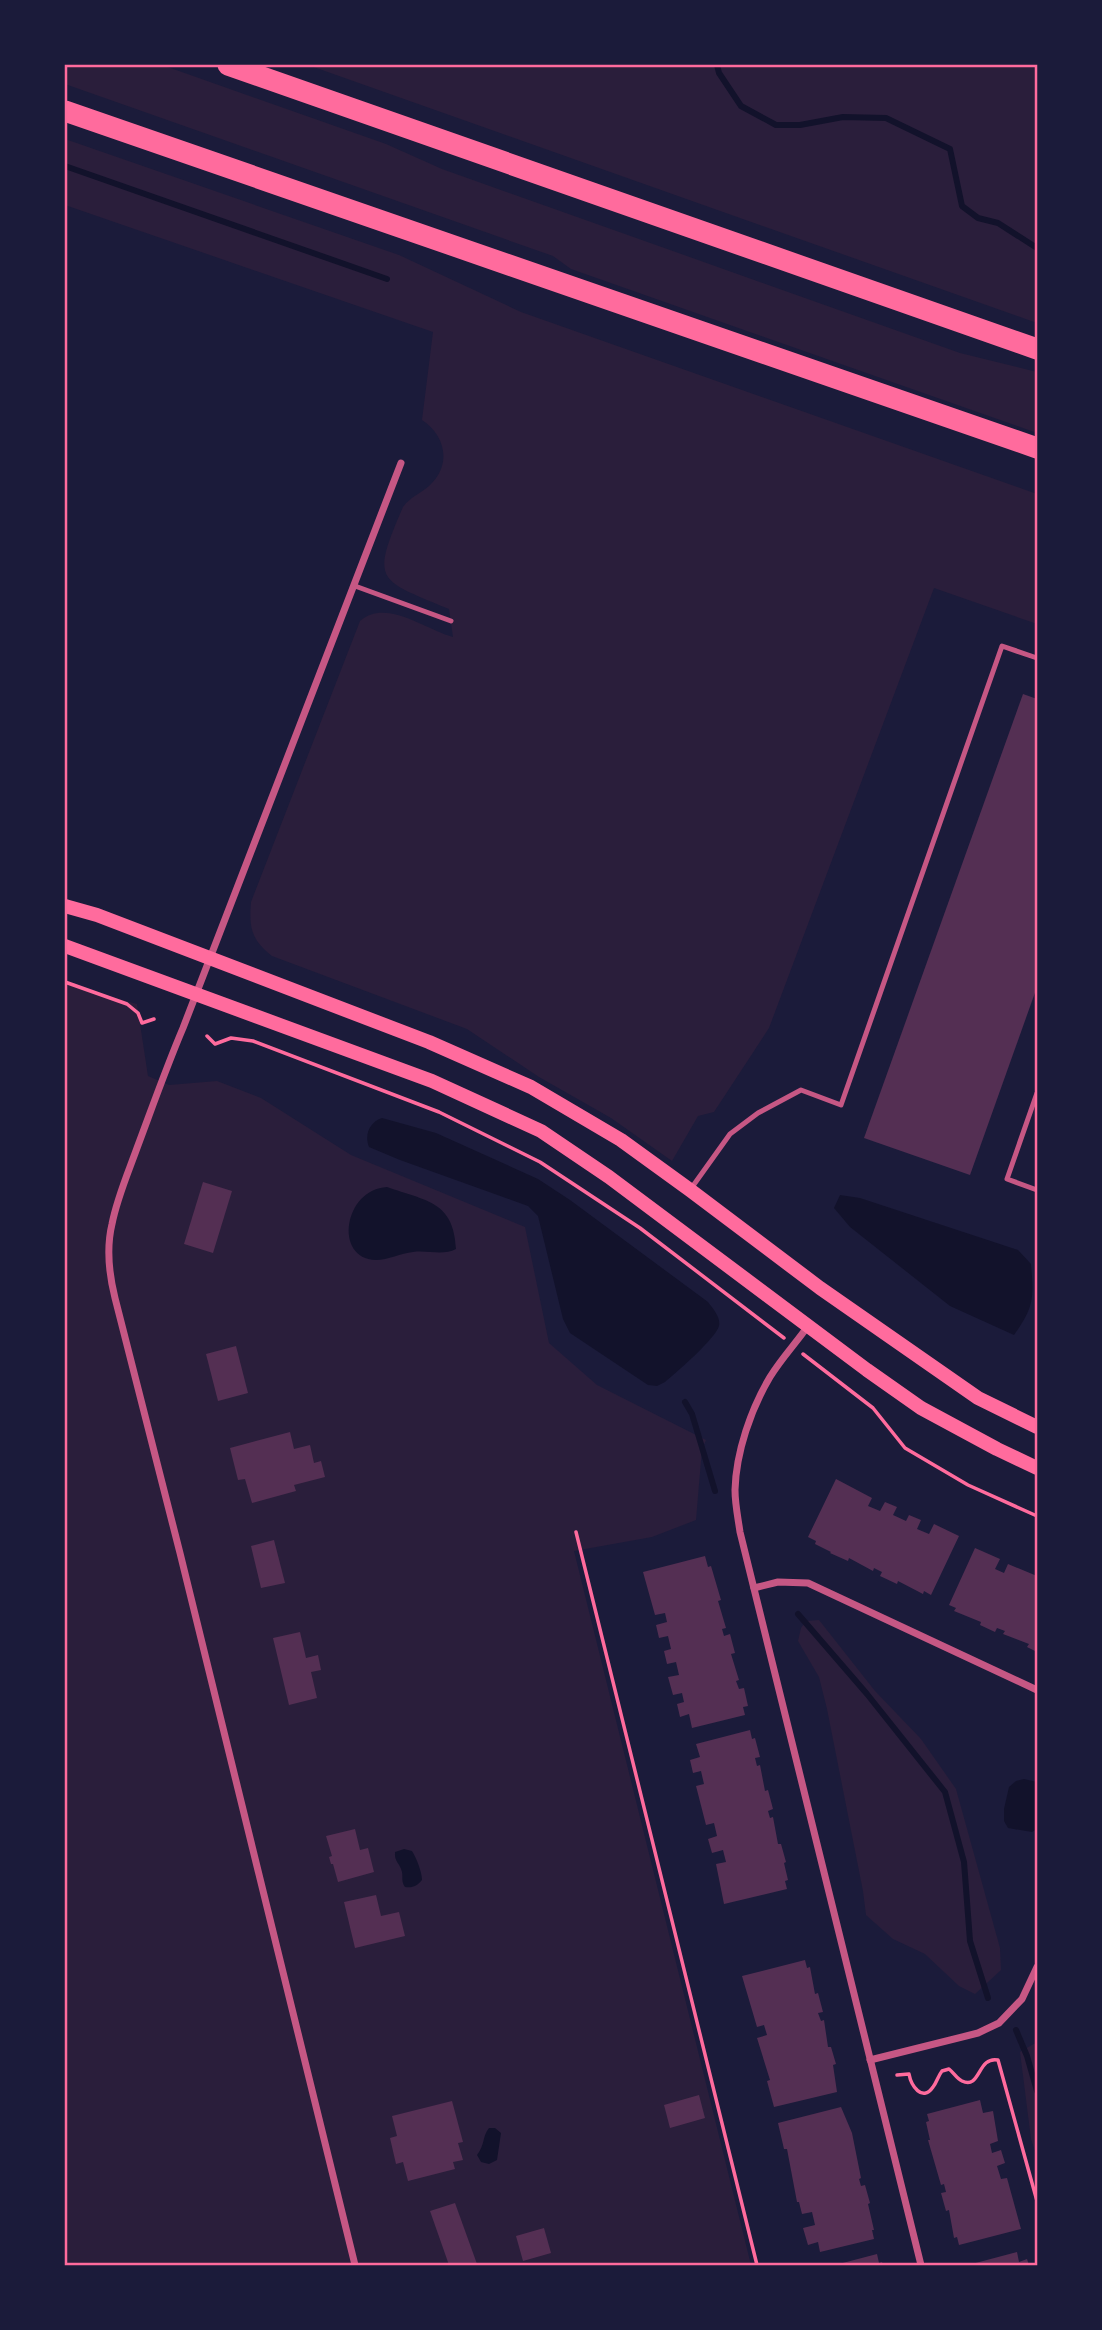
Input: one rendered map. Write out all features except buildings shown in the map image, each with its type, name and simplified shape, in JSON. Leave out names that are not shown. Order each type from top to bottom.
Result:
[{"type":"highway","points":[[228,65],[1037,349]]},
{"type":"highway","points":[[65,111],[1037,448]]},
{"type":"main road","points":[[65,905],[429,1042],[501,1072],[597,1125],[922,1360],[978,1398],[1037,1427]]},
{"type":"main road","points":[[65,946],[432,1081],[541,1131],[609,1177],[921,1408],[997,1450],[1037,1468]]},
{"type":"street","points":[[355,2265],[110,1277],[109,1253],[114,1215],[166,1066],[401,463]]},
{"type":"street","points":[[808,1325],[769,1378],[758,1403],[743,1445],[735,1492],[740,1532],[921,2265]]},
{"type":"street","points":[[754,1588],[778,1582],[808,1583],[1037,1690]]},
{"type":"street","points":[[870,2060],[978,2033],[999,2023],[1023,1999],[1037,1967]]},
{"type":"lane","points":[[355,586],[451,621]]},
{"type":"lane","points":[[690,1190],[730,1134],[758,1113],[801,1090],[841,1105],[1002,646],[1037,658]]},
{"type":"lane","points":[[1037,1093],[1007,1180],[1037,1190]]},
{"type":"path","points":[[65,982],[127,1004],[138,1013],[142,1023],[155,1019]]},
{"type":"path","points":[[207,1036],[215,1044],[231,1038],[253,1041],[439,1112],[540,1162],[640,1228],[873,1408],[905,1448],[968,1485],[1037,1516]]},
{"type":"path","points":[[576,1531],[757,2265]]},
{"type":"path","points":[[897,2075],[909,2074],[911,2084],[916,2091],[922,2093],[930,2091],[942,2071],[948,2069],[962,2082],[969,2082],[978,2077],[986,2062],[998,2060],[1037,2201]]},
{"type":"shaded area","points":[[65,65],[162,65],[386,144],[442,169],[960,353],[1037,372],[1037,433],[571,269],[553,256],[65,84]]},
{"type":"shaded area","points":[[308,65],[1037,65],[1037,323]]},
{"type":"shaded area","points":[[65,139],[399,255],[521,312],[1037,494],[1037,624],[934,588],[769,1028],[714,1112],[698,1116],[672,1161],[611,1118],[539,1077],[467,1029],[272,956],[256,938],[250,919],[251,902],[360,621],[370,615],[394,614],[453,637],[449,609],[395,584],[387,575],[384,565],[386,551],[403,507],[436,478],[443,460],[441,442],[422,420],[433,332],[65,205]]},
{"type":"shaded area","points":[[65,984],[137,1004],[148,1076],[169,1085],[217,1081],[261,1098],[351,1155],[525,1227],[549,1343],[597,1385],[706,1440],[702,1449],[696,1520],[652,1537],[574,1551],[751,2265],[65,2265]]},
{"type":"shaded area","points":[[382,1118],[436,1133],[538,1179],[708,1302],[719,1319],[716,1332],[665,1382],[657,1386],[648,1385],[570,1333],[563,1319],[538,1216],[528,1206],[369,1147],[369,1129],[374,1122]]},
{"type":"shaded area","points":[[387,1187],[425,1200],[444,1212],[454,1233],[456,1249],[446,1252],[408,1253],[381,1260],[362,1257],[349,1237],[353,1211],[361,1199],[372,1191]]},
{"type":"shaded area","points":[[840,1195],[860,1198],[1018,1250],[1031,1264],[1032,1294],[1026,1317],[1014,1335],[950,1306],[850,1227],[834,1208]]},
{"type":"shaded area","points":[[819,1620],[875,1691],[921,1739],[956,1789],[1000,1948],[1001,1970],[975,1994],[959,1986],[925,1954],[893,1939],[866,1915],[827,1709],[819,1677],[798,1641],[806,1621]]},
{"type":"shaded area","points":[[1024,1779],[1037,1782],[1037,1829],[1032,1832],[1008,1828],[1004,1821],[1009,1787]]},
{"type":"shaded area","points":[[404,1849],[412,1851],[421,1873],[422,1880],[413,1887],[405,1887],[395,1858],[395,1852]]},
{"type":"shaded area","points":[[1037,2042],[1037,2157],[1031,2139],[1020,2052]]},
{"type":"shaded area","points":[[489,2128],[495,2128],[501,2133],[497,2160],[489,2164],[481,2162],[477,2155]]},
{"type":"waterway","points":[[717,65],[719,73],[741,106],[776,125],[800,125],[843,117],[886,118],[950,149],[962,206],[978,218],[998,223],[1037,248]]},
{"type":"waterway","points":[[65,166],[387,279]]},
{"type":"waterway","points":[[685,1402],[692,1414],[715,1491]]},
{"type":"waterway","points":[[798,1614],[867,1694],[945,1792],[964,1862],[970,1941],[988,1998]]},
{"type":"waterway","points":[[1016,2030],[1037,2091]]}]
